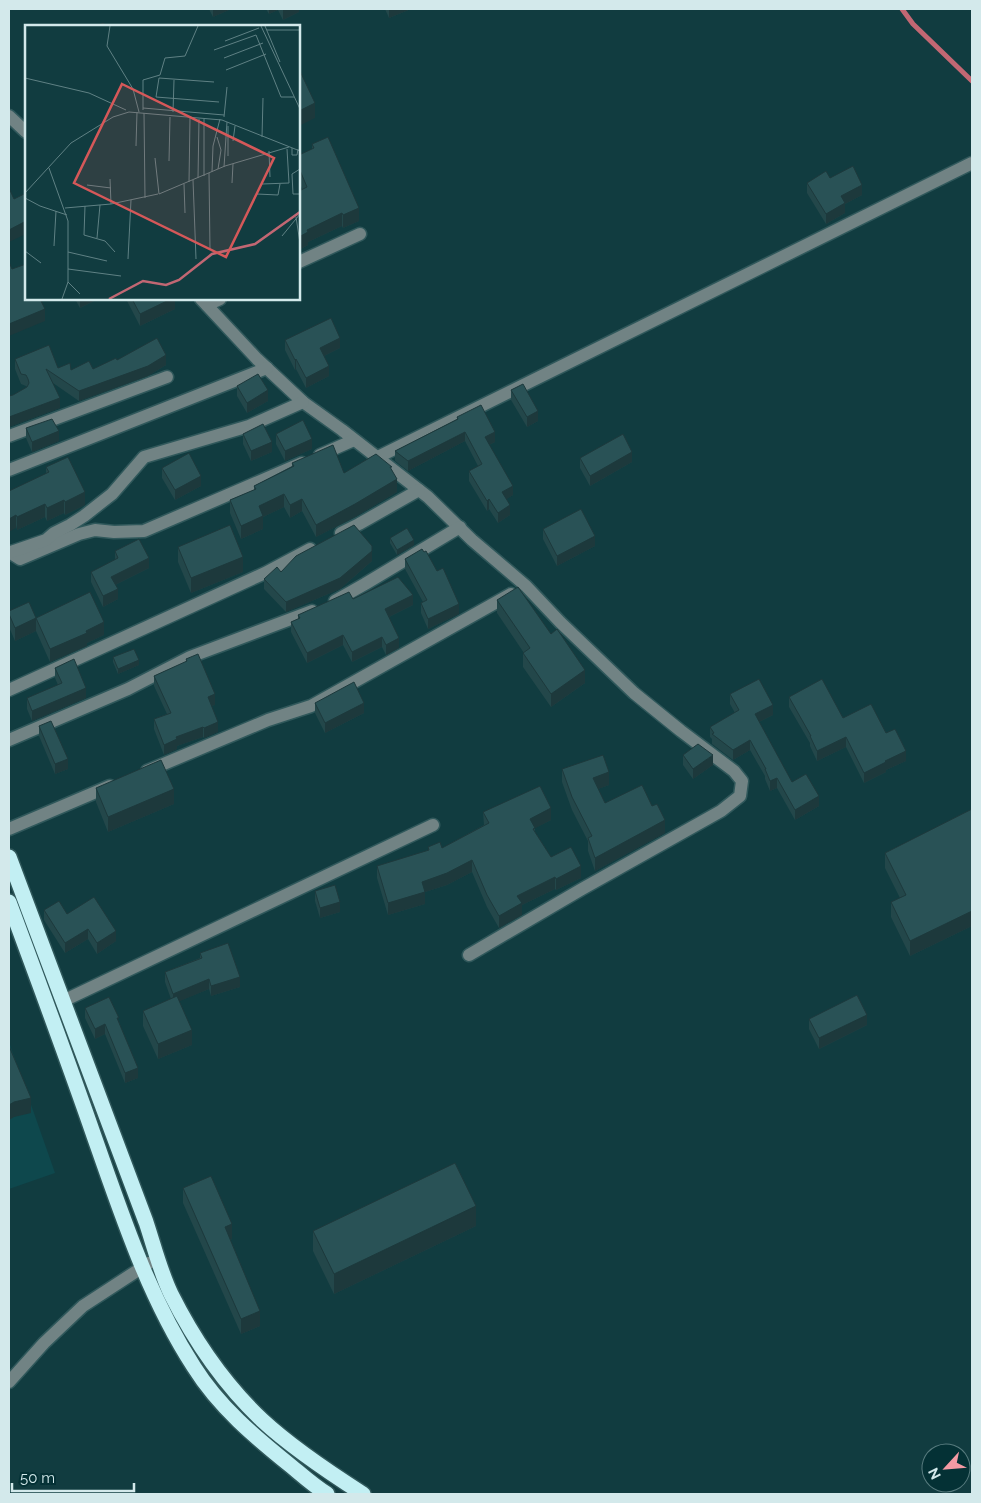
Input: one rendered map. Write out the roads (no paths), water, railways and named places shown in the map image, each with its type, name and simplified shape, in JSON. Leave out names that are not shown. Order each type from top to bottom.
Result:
[{"type":"highway","points":[[9,857],[171,1293],[199,1344],[227,1382],[262,1420],[357,1493]]},
{"type":"highway","points":[[9,902],[142,1267],[177,1338],[194,1368],[231,1415],[268,1448],[327,1494]]},
{"type":"street","points":[[9,116],[25,131]]},
{"type":"street","points":[[376,458],[972,163]]},
{"type":"street","points":[[300,262],[360,234]]},
{"type":"street","points":[[204,302],[267,368],[303,402],[428,497],[472,540],[526,586],[560,622],[634,693],[734,771],[742,781],[740,796],[721,811],[469,955]]},
{"type":"street","points":[[9,470],[267,368]]},
{"type":"street","points":[[9,436],[167,377]]},
{"type":"street","points":[[10,552],[46,540],[54,533],[84,516],[112,494],[144,457],[249,426],[303,402]]},
{"type":"street","points":[[10,552],[20,559],[70,537],[95,530],[114,532],[144,531],[354,440]]},
{"type":"street","points":[[9,690],[265,573],[419,490]]},
{"type":"street","points":[[9,740],[128,689],[190,657],[302,615],[340,598],[460,527]]},
{"type":"street","points":[[9,828],[268,720],[320,702],[526,586]]},
{"type":"street","points":[[63,1001],[433,825]]},
{"type":"street","points":[[9,1382],[44,1343],[83,1306],[158,1258]]},
{"type":"waterway","points":[[902,9],[913,24],[972,81]]}]
